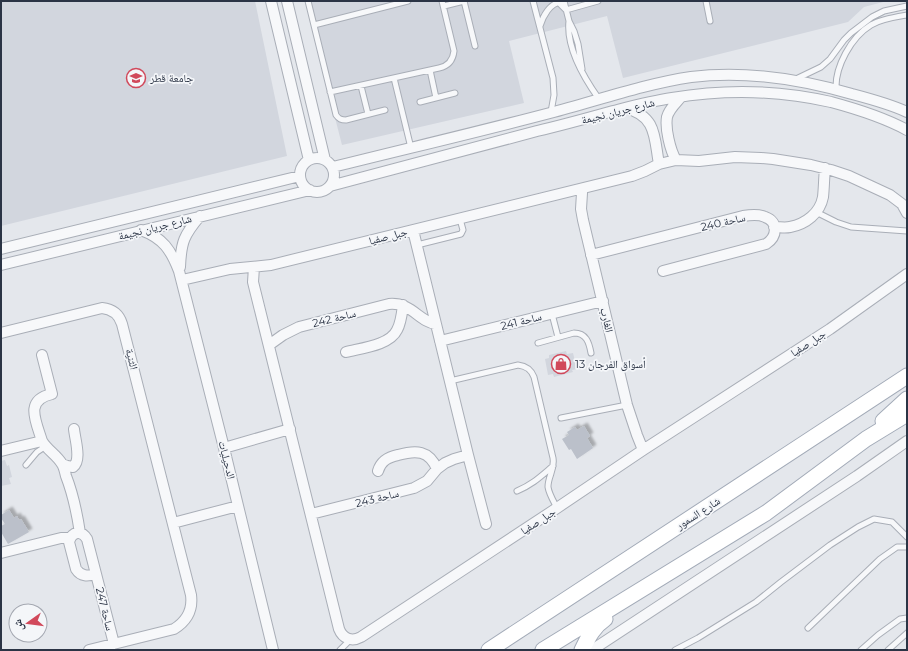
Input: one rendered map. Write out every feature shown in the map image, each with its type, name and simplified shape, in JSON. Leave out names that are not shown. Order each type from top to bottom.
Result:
[{"type":"main road","name":"شارع السمور","points":[[489,650],[907,376]]},
{"type":"main road","points":[[866,439],[907,399]]},
{"type":"main road","points":[[543,650],[766,513],[866,439],[907,414]]},
{"type":"main road","points":[[582,650],[592,631],[600,622],[666,580],[685,563]]},
{"type":"street","points":[[271,1],[280,44],[309,160]]},
{"type":"street","points":[[287,1],[329,163],[334,172],[333,182],[323,191],[314,192],[303,184],[300,176],[302,167],[309,160],[317,158],[329,163]]},
{"type":"street","points":[[280,44],[297,39]]},
{"type":"street","name":"شارع جريان نجيمة","points":[[329,163],[411,148],[676,80],[709,75],[727,74],[770,76],[793,80],[836,89],[907,112]]},
{"type":"street","name":"شارع جريان نجيمة","points":[[330,186],[625,108],[681,97],[719,92],[795,95],[860,111],[881,118],[907,130]]},
{"type":"street","points":[[676,160],[670,147],[667,117],[670,110],[681,97]]},
{"type":"street","points":[[625,108],[639,113],[650,124],[654,134],[659,164]]},
{"type":"street","name":"جبل صفيا","points":[[180,275],[271,265],[582,189],[639,174],[659,164],[676,160],[699,161],[729,158],[773,159],[825,168],[849,176],[890,195],[902,204],[907,213]]},
{"type":"street","points":[[663,271],[766,244],[774,235],[774,227],[790,227],[809,219],[816,212],[822,202],[825,168]]},
{"type":"street","name":"شارع جريان نجيمة","points":[[1,249],[300,176]]},
{"type":"street","name":"الغارب","points":[[582,189],[582,214],[591,255],[628,405],[643,450]]},
{"type":"street","name":"شارع جريان نجيمة","points":[[1,265],[310,190]]},
{"type":"street","name":"ساحة 240","points":[[591,255],[743,216],[753,215],[767,217],[774,227]]},
{"type":"street","name":"الدحيليات","points":[[180,275],[181,251],[184,240],[188,231],[200,216]]},
{"type":"street","name":"الدحيليات","points":[[141,230],[155,236],[166,245],[174,257],[180,275],[273,650]]},
{"type":"street","points":[[413,230],[486,524]]},
{"type":"street","points":[[254,267],[253,282],[339,629],[343,636],[350,640]]},
{"type":"street","name":"جبل صفيا","points":[[350,640],[361,638],[643,450],[830,330],[907,274]]},
{"type":"street","name":"ساحة 241","points":[[440,341],[603,301]]},
{"type":"street","name":"ساحة 242","points":[[269,345],[283,335],[303,326],[389,304],[394,303],[404,305]]},
{"type":"street","points":[[346,352],[382,343],[394,336],[398,328],[404,305],[429,322],[436,324]]},
{"type":"street","name":"الثنية","points":[[1,333],[102,308],[110,310],[118,315],[122,324],[191,596],[190,613],[183,622],[174,629],[89,650]]},
{"type":"street","points":[[1,553],[61,538],[70,538],[74,534],[80,533],[76,508],[62,464],[44,444],[34,414],[34,406],[36,402],[41,397],[52,394],[42,355]]},
{"type":"street","points":[[62,464],[73,467],[76,464],[78,457],[74,429]]},
{"type":"street","points":[[224,448],[290,429]]},
{"type":"street","points":[[592,650],[857,476],[907,441]]},
{"type":"street","points":[[1,451],[44,444]]},
{"type":"street","points":[[378,471],[382,463],[389,458],[408,452],[419,452],[428,456],[437,469]]},
{"type":"street","name":"ساحة 243","points":[[311,514],[414,488],[427,481],[437,469],[449,460],[468,455]]},
{"type":"street","points":[[173,523],[238,506]]},
{"type":"street","name":"ساحة 247","points":[[80,533],[88,539],[114,644]]},
{"type":"street","name":"ساحة 247","points":[[70,538],[70,545],[77,572],[82,576],[96,574]]},
{"type":"lane","points":[[308,1],[336,115],[339,119],[346,120],[385,110]]},
{"type":"lane","points":[[314,25],[408,1]]},
{"type":"lane","points":[[330,92],[447,65],[454,55],[443,3],[464,1],[475,46]]},
{"type":"lane","points":[[534,1],[553,78],[554,95],[551,112]]},
{"type":"lane","points":[[540,26],[545,14],[553,5],[558,1],[565,1],[569,21],[569,32],[576,60],[587,82],[599,99]]},
{"type":"lane","points":[[558,1],[566,10]]},
{"type":"lane","points":[[566,10],[598,1]]},
{"type":"lane","points":[[706,1],[710,21]]},
{"type":"lane","points":[[793,80],[821,67],[830,59],[851,33],[872,16],[884,11],[907,6]]},
{"type":"lane","points":[[836,89],[836,78],[841,62],[849,47],[861,32],[877,22],[907,15]]},
{"type":"lane","points":[[430,70],[436,98]]},
{"type":"lane","points":[[394,78],[411,148]]},
{"type":"lane","points":[[361,86],[368,114]]},
{"type":"lane","points":[[420,102],[454,94]]},
{"type":"lane","points":[[816,212],[850,227],[907,231]]},
{"type":"lane","points":[[417,245],[461,234],[463,230],[460,219]]},
{"type":"lane","points":[[552,314],[558,337]]},
{"type":"lane","points":[[538,343],[574,333],[581,334],[588,341],[591,353]]},
{"type":"lane","points":[[450,381],[518,365],[530,369],[534,376],[553,458],[554,466],[548,487],[558,508]]},
{"type":"lane","points":[[561,418],[628,405]]},
{"type":"lane","points":[[26,464],[44,444]]},
{"type":"lane","points":[[517,491],[536,481],[554,466]]},
{"type":"lane","points":[[676,650],[756,602],[830,545],[858,527],[874,519],[892,522],[907,537]]},
{"type":"lane","points":[[808,628],[880,559],[897,547],[907,547]]},
{"type":"lane","points":[[861,650],[900,619],[907,618]]},
{"type":"lane","points":[[888,650],[907,633]]},
{"type":"lane","points":[[340,650],[350,640]]},
{"type":"shaded area","name":"جامعة قطر","points":[[1,1],[255,1],[287,156],[1,226]]},
{"type":"shaded area","points":[[305,1],[887,1],[864,7],[848,22],[623,78],[607,16],[509,41],[524,103],[342,145]]},
{"type":"shaded area","name":"أسواق الفرجان 13","points":[[566,351],[567,354],[573,353],[577,369],[572,370],[573,372],[554,377],[553,374],[548,375],[545,359],[549,358],[549,355]]},
{"type":"shaded area","points":[[5,460],[7,466],[9,465],[12,477],[9,478],[11,484],[1,486],[1,461]]},
{"type":"building","points":[[584,426],[590,436],[587,438],[593,448],[577,459],[562,439],[569,435],[567,432],[575,427],[577,430]]},
{"type":"building","points":[[9,510],[14,518],[17,516],[19,520],[21,519],[29,532],[8,544],[1,532],[1,526],[5,524],[1,518],[1,515]]},
{"type":"place","name":"جامعة قطر","points":[[136,78]]},
{"type":"place","name":"أسواق الفرجان 13","points":[[561,364]]}]
